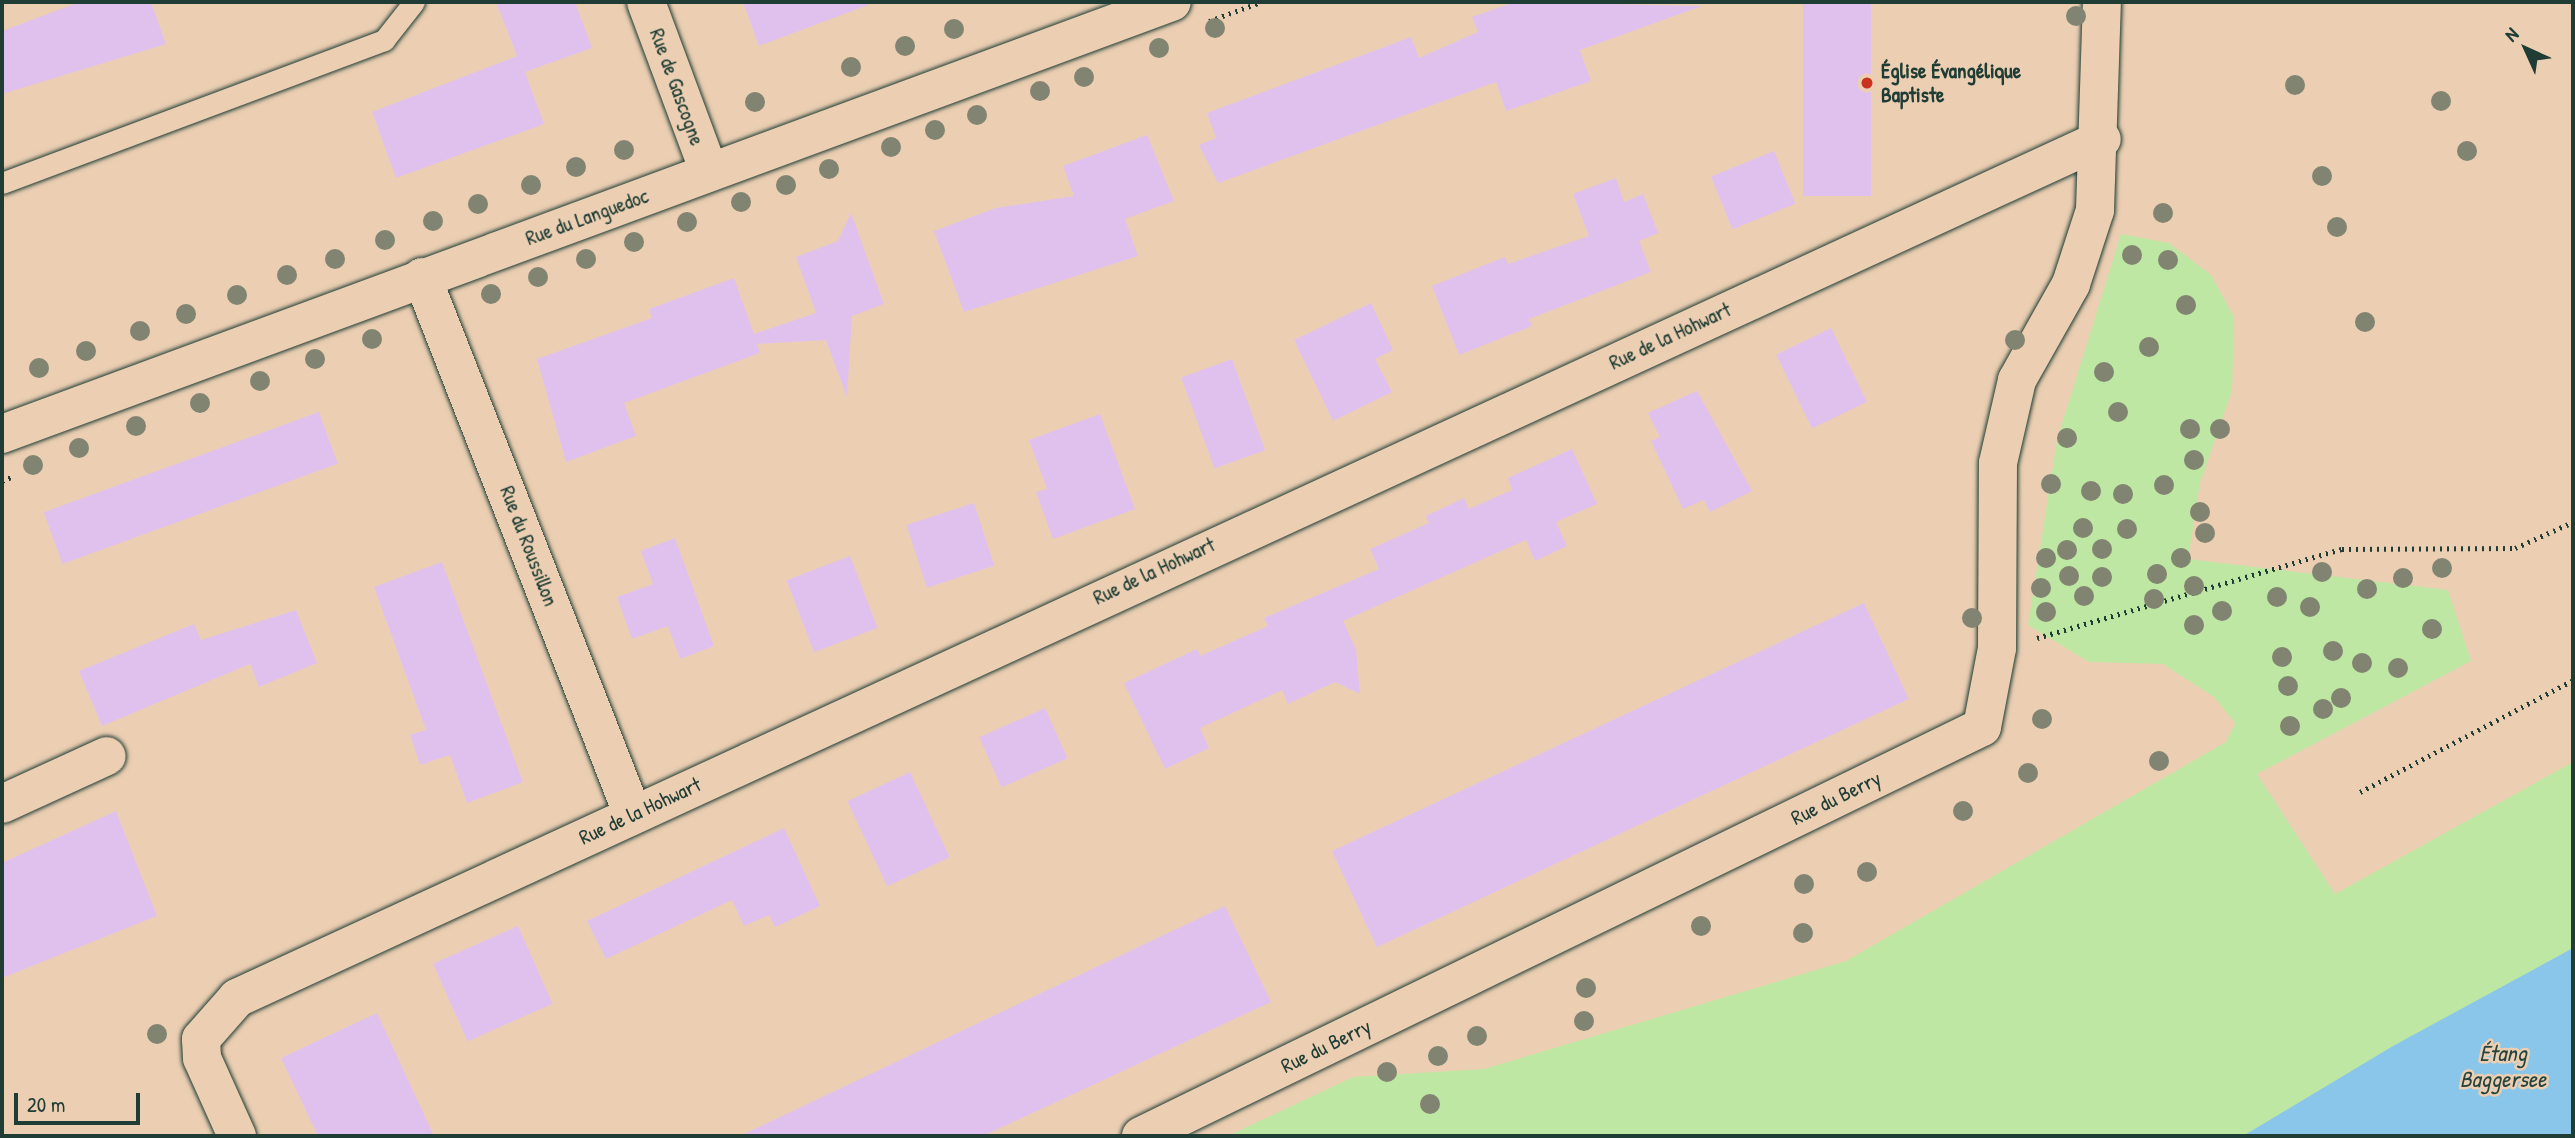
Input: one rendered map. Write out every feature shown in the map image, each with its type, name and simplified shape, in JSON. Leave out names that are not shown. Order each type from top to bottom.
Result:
[{"type":"street","name":"Rue de Gascogne","points":[[646,2],[709,171]]},
{"type":"street","name":"Rue du Languedoc","points":[[2,434],[1172,2]]},
{"type":"street","name":"Rue du Berry","points":[[1141,1136],[1982,727],[1997,648],[1998,463],[2017,380],[2071,284],[2095,210],[2102,139],[2102,2]]},
{"type":"street","name":"Rue de la Hohwart","points":[[237,1136],[202,1058],[201,1039],[214,1017],[237,998],[2102,139]]},
{"type":"street","name":"Rue du Roussillon","points":[[422,277],[633,815]]},
{"type":"street","points":[[2,804],[107,756]]},
{"type":"lane","points":[[2,183],[384,40],[414,2]]},
{"type":"path","points":[[1997,648],[2342,549],[2515,548],[2573,522]]},
{"type":"path","points":[[2360,792],[2573,680]]},
{"type":"green space","points":[[2121,234],[2169,243],[2211,275],[2234,317],[2232,391],[2200,483],[2188,559],[2448,590],[2471,661],[2257,774],[2335,894],[2573,762],[2573,948],[2243,1136],[1228,1136],[1353,1077],[1484,1069],[1846,961],[2226,742],[2235,723],[2214,697],[2163,664],[2089,662],[2028,625],[2057,440]]},
{"type":"water","name":"Étang Baggersee","points":[[2573,948],[2573,1136],[2243,1136],[2393,1046]]},
{"type":"building","points":[[80,2],[151,2],[166,44],[2,94],[2,31]]},
{"type":"building","points":[[496,2],[575,2],[592,48],[525,72],[544,124],[396,178],[372,112],[517,56]]},
{"type":"building","points":[[743,2],[867,2],[868,5],[759,46]]},
{"type":"building","points":[[1515,2],[1702,6],[1580,50],[1591,81],[1506,111],[1496,82],[1218,183],[1199,145],[1216,138],[1207,113],[1411,37],[1419,58],[1478,32],[1472,17]]},
{"type":"building","points":[[1803,2],[1871,2],[1871,196],[1803,196]]},
{"type":"building","points":[[1147,135],[1174,201],[1125,219],[1138,256],[964,312],[934,231],[996,208],[1074,196],[1063,166]]},
{"type":"building","points":[[1774,151],[1795,204],[1732,229],[1711,176]]},
{"type":"building","points":[[1616,178],[1624,202],[1643,194],[1658,233],[1639,241],[1651,272],[1529,319],[1532,326],[1459,355],[1432,286],[1505,257],[1508,264],[1589,236],[1573,194]]},
{"type":"building","points":[[851,213],[884,304],[852,316],[847,397],[826,340],[757,344],[760,353],[624,403],[636,436],[566,462],[537,359],[652,318],[649,309],[734,278],[754,334],[816,313],[796,257],[838,241]]},
{"type":"building","points":[[1371,303],[1393,350],[1375,359],[1392,392],[1333,421],[1294,340]]},
{"type":"building","points":[[1831,328],[1867,402],[1812,428],[1776,355]]},
{"type":"building","points":[[1232,359],[1265,450],[1214,469],[1181,377]]},
{"type":"building","points":[[1697,391],[1752,491],[1710,512],[1704,500],[1683,509],[1651,441],[1660,437],[1648,413]]},
{"type":"building","points":[[319,412],[338,464],[62,564],[44,512]]},
{"type":"building","points":[[1100,414],[1135,509],[1053,539],[1036,492],[1047,489],[1029,440]]},
{"type":"building","points":[[1572,449],[1597,504],[1556,522],[1567,546],[1535,561],[1526,540],[1343,621],[1356,649],[1360,694],[1335,682],[1288,704],[1282,690],[1200,728],[1209,748],[1165,769],[1124,683],[1197,649],[1200,656],[1268,626],[1264,618],[1379,569],[1370,549],[1429,523],[1426,516],[1464,498],[1469,509],[1512,490],[1508,478]]},
{"type":"building","points":[[974,503],[994,566],[927,588],[906,525]]},
{"type":"building","points":[[675,538],[714,646],[680,659],[668,626],[632,639],[617,597],[653,584],[641,551]]},
{"type":"building","points":[[850,556],[878,628],[814,652],[787,580]]},
{"type":"building","points":[[442,562],[523,782],[467,803],[450,755],[420,765],[410,735],[426,730],[374,587]]},
{"type":"building","points":[[1864,603],[1909,699],[1377,947],[1332,851]]},
{"type":"building","points":[[296,610],[317,663],[259,687],[250,664],[102,726],[79,671],[194,624],[201,640]]},
{"type":"building","points":[[1045,708],[1067,758],[1002,788],[979,737]]},
{"type":"building","points":[[910,772],[950,857],[887,886],[847,801]]},
{"type":"building","points":[[116,811],[157,916],[2,978],[2,863]]},
{"type":"building","points":[[784,828],[820,906],[775,927],[769,915],[744,926],[732,900],[606,959],[587,921]]},
{"type":"building","points":[[1225,906],[1271,1002],[983,1136],[740,1136]]},
{"type":"building","points":[[518,926],[553,1004],[468,1041],[433,964]]},
{"type":"building","points":[[377,1013],[434,1136],[318,1136],[281,1058]]},
{"type":"place","name":"Église Évangélique Baptiste","points":[[1867,83]]}]
